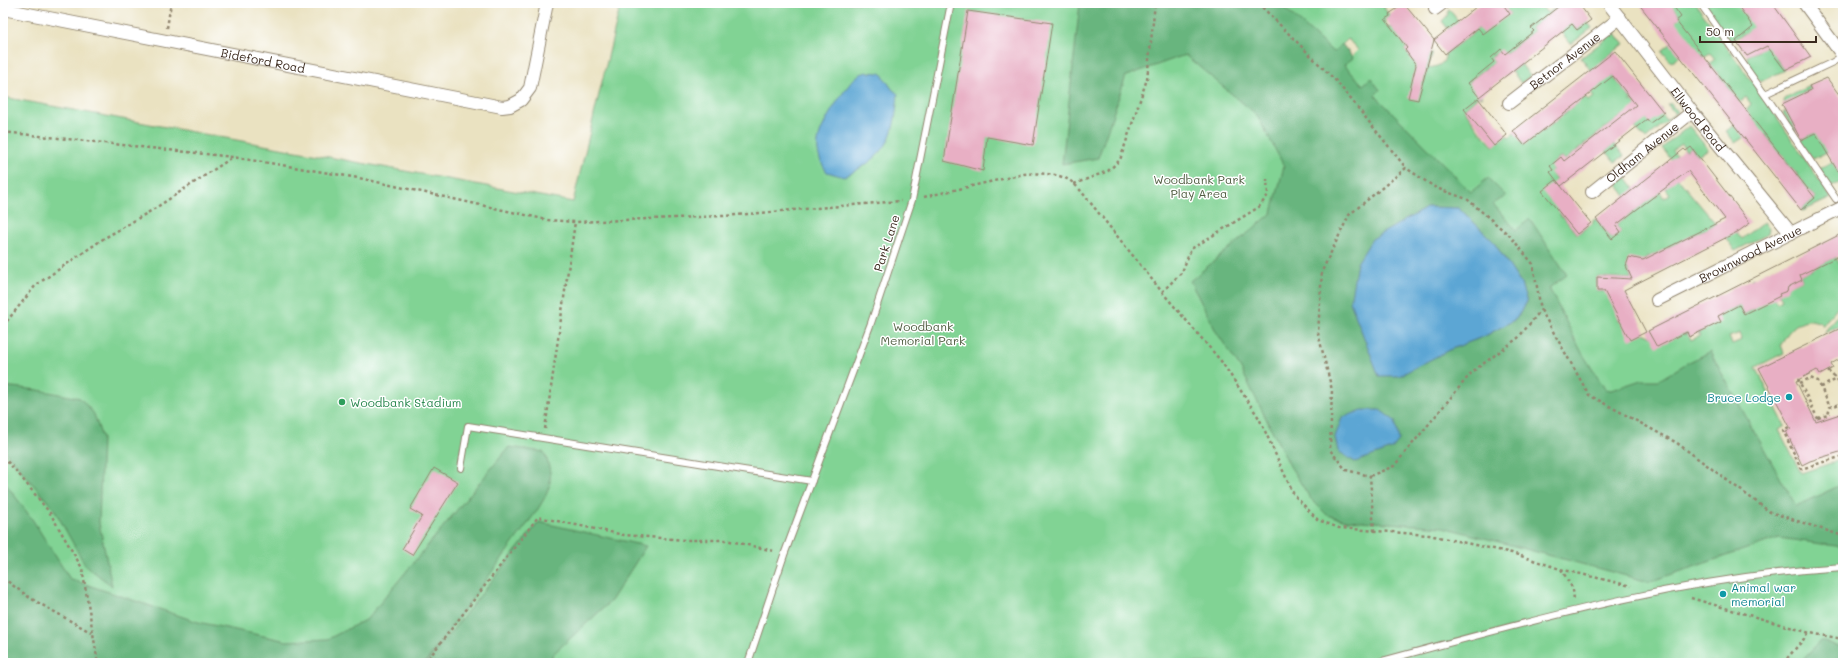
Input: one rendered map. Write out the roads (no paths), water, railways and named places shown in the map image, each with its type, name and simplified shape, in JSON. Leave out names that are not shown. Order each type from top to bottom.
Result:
[{"type":"street","name":"Bideford Road","points":[[3,9],[502,107],[510,106],[521,100],[530,88],[548,3]]},
{"type":"street","name":"Ellwood Road","points":[[1608,3],[1692,112],[1791,234]]},
{"type":"street","points":[[1804,3],[1843,56]]},
{"type":"street","name":"Betnor Avenue","points":[[1509,103],[1620,18]]},
{"type":"street","name":"Oldham Avenue","points":[[1592,192],[1692,112]]},
{"type":"street","name":"Brownwood Avenue","points":[[1657,300],[1791,234],[1840,203]]},
{"type":"lane","name":"Park Lane","points":[[748,663],[784,555],[871,323],[912,200],[951,3]]},
{"type":"lane","points":[[1700,3],[1840,203]]},
{"type":"lane","points":[[1765,94],[1843,56]]},
{"type":"lane","points":[[461,468],[468,426],[812,481]]},
{"type":"lane","points":[[1375,663],[1574,609],[1666,590],[1790,570],[1843,567]]},
{"type":"water","points":[[867,72],[881,73],[892,89],[898,94],[894,124],[890,136],[886,145],[879,154],[859,169],[844,177],[827,172],[820,160],[818,151],[818,142],[821,131],[829,114],[846,88],[856,77]]},
{"type":"water","points":[[1428,207],[1459,208],[1493,241],[1521,284],[1527,302],[1516,319],[1485,336],[1449,350],[1399,376],[1379,376],[1350,302],[1357,263],[1372,239]]},
{"type":"water","points":[[1362,410],[1380,410],[1395,421],[1399,440],[1392,449],[1355,462],[1338,451],[1335,437],[1342,418]]},
{"type":"place","name":"Bruce Lodge","points":[[1789,397]]},
{"type":"place","name":"Woodbank Stadium","points":[[342,402]]},
{"type":"place","name":"Animal war memorial","points":[[1723,594]]},
{"type":"park label","name":"Woodbank Park Play Area","points":[[1199,186]]},
{"type":"park label","name":"Woodbank Memorial Park","points":[[923,333]]}]
